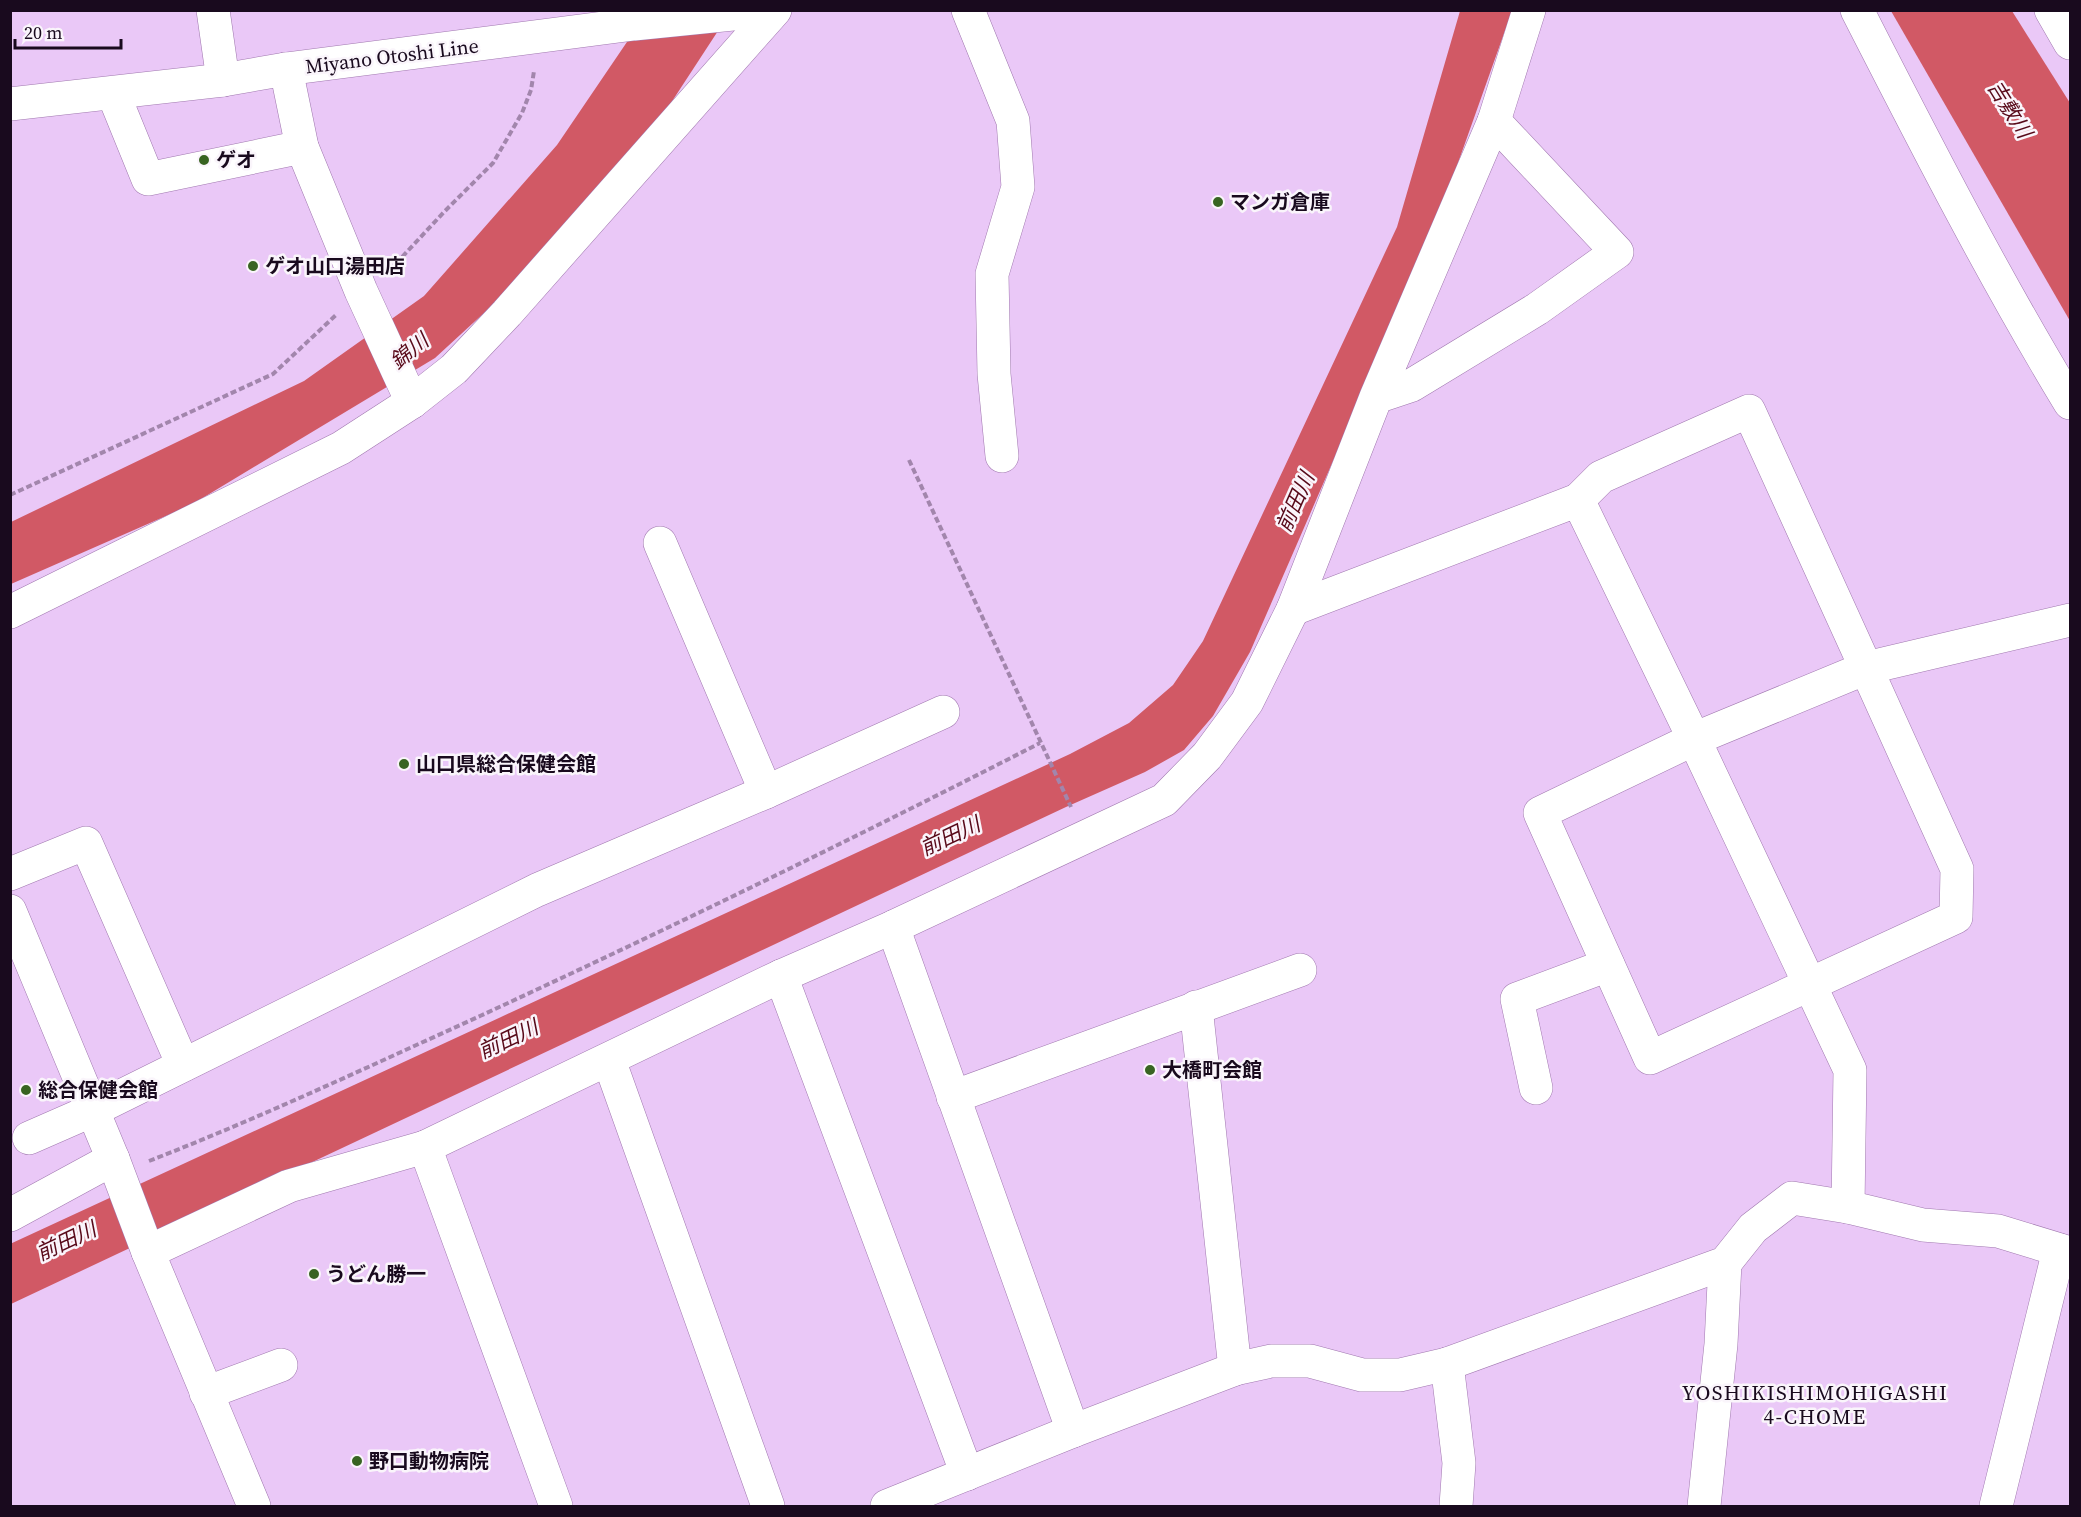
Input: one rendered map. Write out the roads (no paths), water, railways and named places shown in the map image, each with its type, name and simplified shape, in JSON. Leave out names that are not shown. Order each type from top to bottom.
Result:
[{"type":"street","points":[[213,10],[223,80]]},
{"type":"street","points":[[968,10],[1013,121],[1018,187],[992,274],[994,374],[1002,456]]},
{"type":"street","points":[[148,1252],[236,1226],[289,1186],[425,1147],[781,976],[893,927],[1164,800],[1207,756],[1247,702],[1293,609],[1376,397],[1494,122],[1529,10]]},
{"type":"street","points":[[1857,10],[1944,180],[2070,404]]},
{"type":"street","points":[[2051,10],[2070,43]]},
{"type":"street","points":[[10,612],[341,448],[412,402],[454,369],[499,321],[771,11]]},
{"type":"street","name":"Miyano Otoshi Line","points":[[10,104],[223,80],[286,69],[533,38],[624,21],[771,11]]},
{"type":"street","points":[[286,69],[302,147],[361,291],[412,402]]},
{"type":"street","points":[[113,93],[148,179],[302,147]]},
{"type":"street","points":[[1376,397],[1412,386],[1537,309],[1617,252],[1494,122]]},
{"type":"street","points":[[1293,609],[1578,500],[1601,477],[1749,411],[1866,668],[1957,869],[1956,917],[1650,1058],[1540,813],[1694,739],[1866,668],[2070,620]]},
{"type":"street","points":[[1578,500],[1850,1070],[1848,1207]]},
{"type":"street","points":[[660,543],[766,792]]},
{"type":"street","points":[[29,1138],[93,1110],[537,890],[766,792],[943,712]]},
{"type":"street","points":[[10,874],[86,843],[183,1065]]},
{"type":"street","points":[[10,911],[254,1506]]},
{"type":"street","points":[[893,927],[1073,1431]]},
{"type":"street","points":[[1536,1088],[1517,999],[1608,964]]},
{"type":"street","points":[[953,1097],[1299,970]]},
{"type":"street","points":[[781,976],[967,1474]]},
{"type":"street","points":[[1196,1007],[1235,1369]]},
{"type":"street","points":[[609,1060],[768,1506]]},
{"type":"street","points":[[425,1147],[556,1506]]},
{"type":"street","points":[[10,1215],[116,1166]]},
{"type":"street","points":[[887,1506],[1235,1369],[1271,1361],[1310,1361],[1362,1375],[1400,1376],[1447,1364],[1725,1263],[1753,1228],[1792,1198],[1848,1207],[1923,1225],[1998,1231],[2065,1251],[1996,1506]]},
{"type":"street","points":[[1704,1506],[1721,1344],[1725,1263]]},
{"type":"street","points":[[1447,1364],[1459,1463],[1456,1506]]},
{"type":"street","points":[[206,1393],[281,1365]]},
{"type":"water","name":"錦川","points":[[648,11],[731,11],[667,109],[523,277],[435,358],[191,505],[11,584],[11,522],[304,381],[424,296],[557,145]]},
{"type":"water","name":"前田川","points":[[1460,11],[1512,11],[1437,222],[1250,652],[1213,716],[1184,750],[1145,772],[1066,807],[11,1304],[10,1244],[1070,754],[1129,723],[1173,685],[1203,641],[1397,227]]},
{"type":"water","name":"吉敷川","points":[[1891,11],[2012,11],[2070,103],[2070,321]]},
{"type":"place","name":"ゲオ","points":[[204,160]]},
{"type":"place","name":"マンガ倉庫","points":[[1218,202]]},
{"type":"place","name":"ゲオ山口湯田店","points":[[253,266]]},
{"type":"place","name":"山口県総合保健会館","points":[[404,764]]},
{"type":"place","name":"大橋町会館","points":[[1150,1070]]},
{"type":"place","name":"総合保健会館","points":[[26,1090]]},
{"type":"place","name":"うどん勝一","points":[[314,1274]]},
{"type":"place","name":"野口動物病院","points":[[357,1461]]},
{"type":"district","name":"YOSHIKISHIMOHIGASHI 4-CHOME","points":[[1815,1404]]}]
